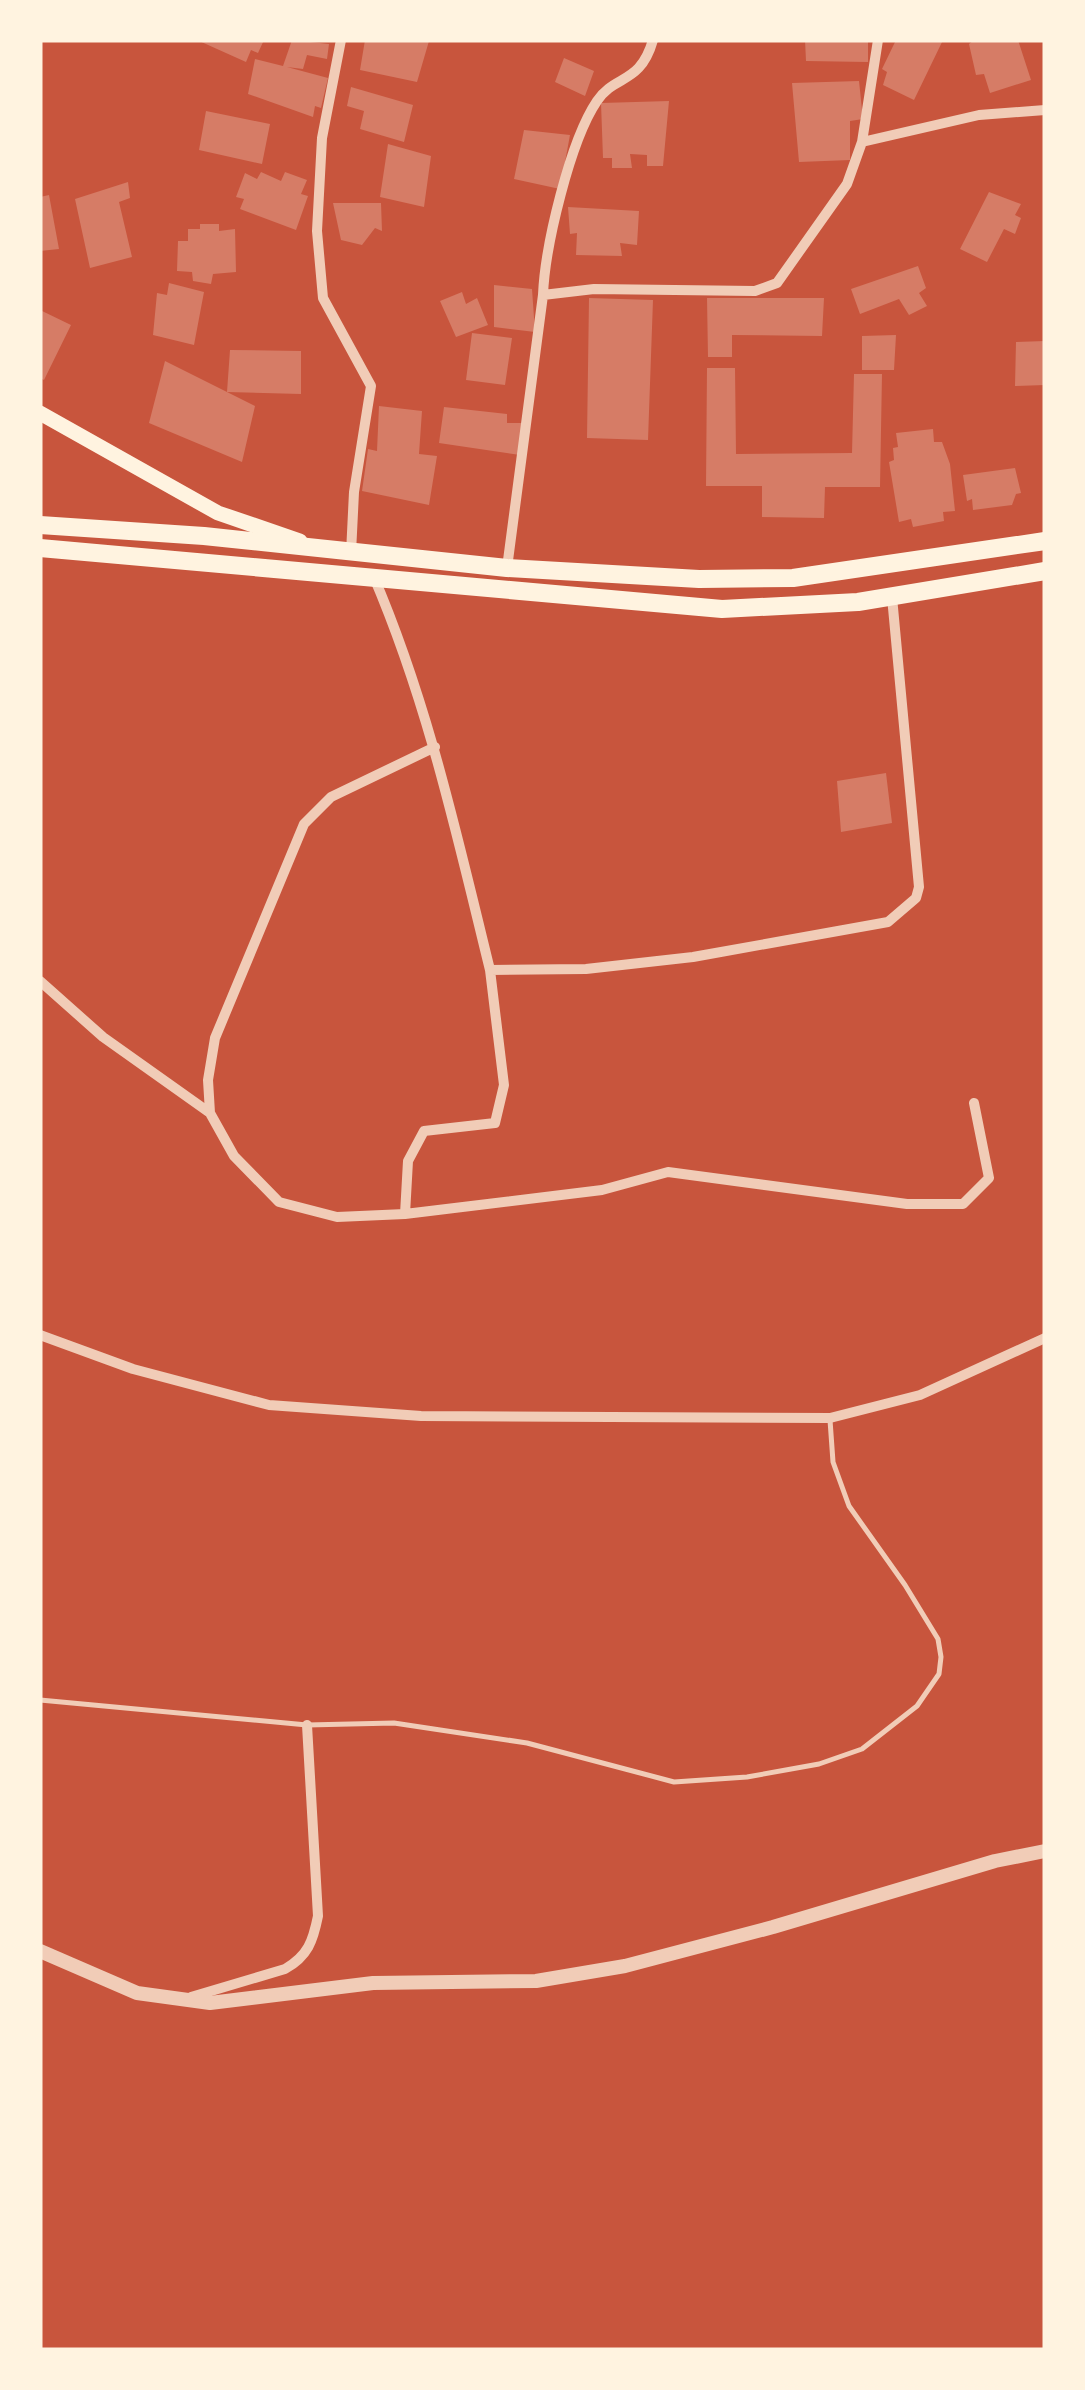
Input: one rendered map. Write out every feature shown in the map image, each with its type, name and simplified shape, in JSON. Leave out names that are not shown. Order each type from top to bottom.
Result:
[{"type":"main road","points":[[40,413],[218,513],[326,550]]},
{"type":"main road","points":[[40,524],[204,536],[507,568],[757,580],[899,566],[1045,541]]},
{"type":"main road","points":[[201,562],[204,536]]},
{"type":"main road","points":[[40,548],[722,609],[799,608],[1045,571]]},
{"type":"street","points":[[341,40],[322,138],[317,230],[326,308],[365,368],[371,386],[354,492],[351,552]]},
{"type":"street","points":[[507,568],[549,238],[589,118],[608,90],[638,70],[653,40]]},
{"type":"street","points":[[542,295],[594,290],[755,291],[777,283],[846,184],[862,142],[878,40]]},
{"type":"street","points":[[862,142],[979,115],[1045,110]]},
{"type":"street","points":[[373,576],[404,648],[466,860],[490,970],[504,1085],[494,1124],[424,1130],[408,1161],[404,1214]]},
{"type":"street","points":[[490,970],[586,969],[693,957],[888,922],[906,907],[918,887],[892,597]]},
{"type":"street","points":[[210,1113],[208,1080],[216,1038],[304,824],[331,797],[434,748]]},
{"type":"street","points":[[40,981],[103,1037],[210,1113],[234,1156],[279,1202],[337,1217],[404,1214],[602,1190],[668,1172],[907,1204],[962,1204],[989,1178],[974,1103]]},
{"type":"street","points":[[40,1335],[132,1369],[270,1405],[421,1416],[830,1418],[920,1394],[1045,1338]]},
{"type":"street","points":[[170,1999],[194,1997],[285,1969],[298,1962],[312,1942],[318,1916],[307,1725]]},
{"type":"street","points":[[40,1951],[137,1993],[170,1999],[236,2003],[373,1983],[536,1982],[625,1966],[994,1861],[1045,1851]]},
{"type":"lane","points":[[40,1700],[307,1725],[394,1723],[478,1734],[674,1782],[747,1778],[820,1764],[862,1749],[917,1706],[939,1674],[941,1657],[938,1640],[905,1585],[849,1506],[833,1462],[830,1418]]},
{"type":"building","points":[[197,40],[264,40],[258,53],[251,50],[246,62]]},
{"type":"building","points":[[292,40],[329,44],[327,59],[307,55],[303,69],[287,67],[328,78],[321,108],[315,106],[313,117],[248,94],[255,59],[283,66]]},
{"type":"building","points":[[365,40],[429,41],[417,82],[360,70]]},
{"type":"building","points":[[805,40],[868,40],[868,62],[806,61]]},
{"type":"building","points":[[896,40],[943,40],[914,100],[883,85],[887,72],[882,69]]},
{"type":"building","points":[[974,40],[1018,40],[1031,80],[990,93],[984,74],[976,75],[969,44]]},
{"type":"building","points":[[564,58],[594,71],[585,96],[555,82]]},
{"type":"building","points":[[859,81],[863,119],[850,121],[850,160],[799,162],[792,83]]},
{"type":"building","points":[[351,87],[413,105],[404,142],[360,129],[364,111],[347,106]]},
{"type":"building","points":[[669,101],[663,166],[647,166],[647,155],[630,154],[632,168],[612,168],[612,158],[603,158],[601,103]]},
{"type":"building","points":[[206,111],[270,124],[262,164],[199,150]]},
{"type":"building","points":[[524,130],[570,135],[560,189],[514,179]]},
{"type":"building","points":[[388,144],[431,156],[424,207],[380,197]]},
{"type":"building","points":[[261,172],[281,181],[285,172],[307,180],[301,194],[308,196],[296,230],[240,209],[244,199],[236,197],[245,173],[257,179]]},
{"type":"building","points":[[128,182],[130,198],[119,202],[132,257],[90,268],[75,199]]},
{"type":"building","points":[[989,192],[1021,204],[1015,215],[1021,218],[1015,234],[1004,229],[987,262],[960,249]]},
{"type":"building","points":[[49,195],[59,249],[40,251],[40,197]]},
{"type":"building","points":[[333,203],[381,203],[382,231],[375,228],[362,245],[341,240]]},
{"type":"building","points":[[568,207],[639,211],[637,245],[620,243],[622,256],[576,255],[577,233],[570,234]]},
{"type":"building","points":[[200,224],[219,224],[219,231],[235,229],[236,272],[213,274],[211,284],[193,281],[192,272],[177,271],[178,241],[188,241],[188,229],[200,229]]},
{"type":"building","points":[[918,266],[926,288],[919,293],[927,306],[909,315],[899,299],[860,314],[851,289]]},
{"type":"building","points":[[169,283],[204,292],[194,345],[153,335],[157,293],[167,295]]},
{"type":"building","points":[[494,285],[532,289],[535,332],[494,327]]},
{"type":"building","points":[[462,292],[466,304],[477,298],[488,325],[456,337],[440,301]]},
{"type":"building","points":[[589,298],[653,300],[648,440],[587,438]]},
{"type":"building","points":[[707,298],[824,298],[822,336],[732,335],[732,357],[708,357]]},
{"type":"building","points":[[40,310],[71,325],[44,380],[40,378]]},
{"type":"building","points":[[472,333],[512,338],[505,385],[466,380]]},
{"type":"building","points":[[896,335],[894,370],[862,370],[862,336]]},
{"type":"building","points":[[1045,341],[1045,385],[1015,386],[1016,342]]},
{"type":"building","points":[[230,350],[301,351],[301,394],[227,392]]},
{"type":"building","points":[[165,361],[255,406],[242,462],[149,423]]},
{"type":"building","points":[[707,368],[735,368],[736,454],[852,453],[854,374],[882,374],[880,487],[825,487],[824,518],[762,517],[762,486],[706,486]]},
{"type":"building","points":[[379,406],[422,411],[419,454],[437,456],[429,505],[362,491],[368,449],[377,451]]},
{"type":"building","points":[[444,407],[507,414],[507,423],[524,423],[520,455],[439,443]]},
{"type":"building","points":[[933,429],[934,442],[942,442],[950,464],[955,511],[943,512],[944,521],[913,527],[911,519],[899,522],[889,462],[894,460],[893,448],[898,447],[896,433]]},
{"type":"building","points":[[1015,468],[1021,493],[1016,494],[1012,505],[973,510],[972,499],[967,501],[963,475]]},
{"type":"building","points":[[886,773],[892,823],[841,832],[837,781]]}]
